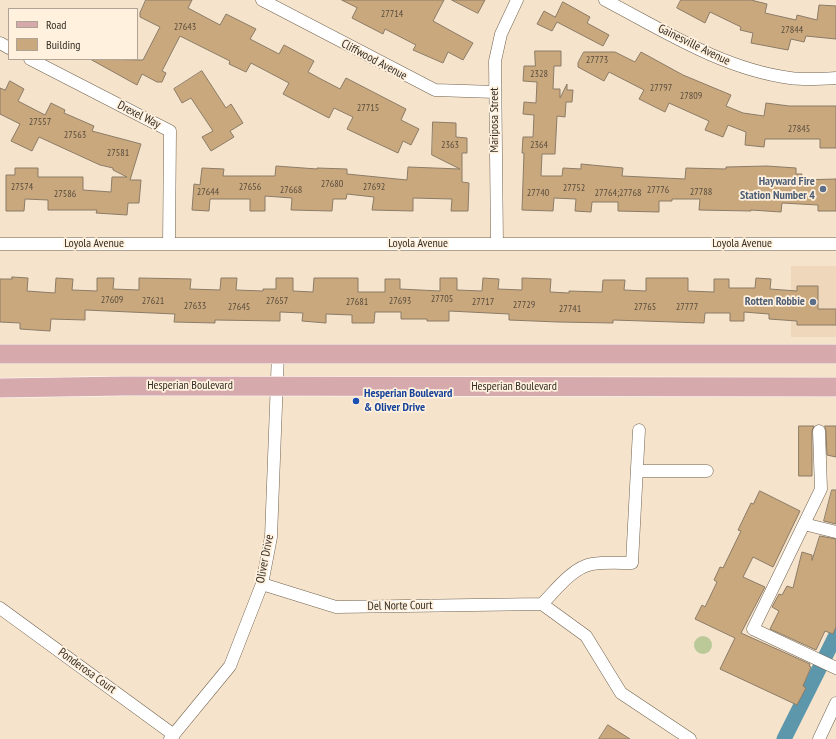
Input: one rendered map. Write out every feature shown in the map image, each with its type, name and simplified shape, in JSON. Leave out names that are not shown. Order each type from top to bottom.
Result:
[{"type":"main road","points":[[0,354],[836,354]]},
{"type":"main road","name":"Hesperian Boulevard","points":[[0,388],[836,387]]},
{"type":"street","name":"Cliffwood Avenue","points":[[262,0],[435,90],[495,92]]},
{"type":"street","name":"Mariposa Street","points":[[497,244],[496,61],[501,34],[517,0]]},
{"type":"street","name":"Gainesville Avenue","points":[[605,0],[704,51],[734,64],[791,78],[836,78]]},
{"type":"street","name":"Drexel Way","points":[[32,60],[170,131],[169,244]]},
{"type":"street","name":"Loyola Avenue","points":[[0,244],[836,244]]},
{"type":"street","name":"Oliver Drive","points":[[172,737],[230,666],[262,584],[271,537],[278,353]]},
{"type":"street","points":[[639,430],[632,563],[590,564],[580,568],[542,604],[586,636],[622,693],[690,739]]},
{"type":"street","points":[[819,431],[821,489],[753,629],[836,668]]},
{"type":"street","points":[[637,471],[708,471]]},
{"type":"street","points":[[804,524],[836,532]]},
{"type":"street","name":"Del Norte Court","points":[[262,584],[336,607],[542,604]]},
{"type":"street","name":"Ponderosa Court","points":[[0,608],[172,737]]},
{"type":"street","points":[[819,739],[836,703]]},
{"type":"shaded area","name":"Rotten Robbie","points":[[791,266],[836,266],[836,337],[791,337]]},
{"type":"green space","points":[[699,636],[707,636],[712,641],[710,652],[707,654],[699,654],[694,649],[694,641]]},
{"type":"building","points":[[146,0],[192,0],[188,8],[220,25],[226,14],[256,29],[250,39],[279,54],[284,45],[314,61],[308,72],[319,78],[340,89],[346,78],[406,109],[401,120],[419,129],[411,145],[403,141],[398,153],[347,129],[353,117],[334,108],[329,118],[283,94],[289,83],[251,63],[246,72],[229,64],[230,61],[180,36],[162,71],[166,73],[162,82],[157,82],[142,74],[137,85],[92,60],[143,60],[160,27],[140,17],[140,13]]},
{"type":"building","points":[[342,0],[444,0],[433,21],[473,43],[463,60],[448,52],[443,63],[413,50],[416,45],[385,29],[383,34],[352,18],[357,8]]},
{"type":"building","points":[[452,0],[485,0],[478,13]]},
{"type":"building","points":[[681,0],[751,0],[767,4],[765,13],[796,20],[797,15],[817,20],[819,5],[836,6],[836,39],[806,36],[804,42],[791,39],[788,50],[751,43],[753,33],[740,30],[741,27],[710,12],[705,23],[677,8]]},
{"type":"building","points":[[563,2],[590,17],[587,23],[609,35],[603,46],[557,22],[552,31],[537,24],[544,11],[555,17]]},
{"type":"building","points":[[535,51],[561,51],[561,66],[554,66],[553,89],[560,89],[560,98],[567,84],[567,90],[573,90],[572,102],[566,102],[565,117],[557,116],[555,154],[542,154],[541,176],[562,176],[563,168],[581,169],[581,164],[623,168],[622,176],[685,179],[686,168],[726,169],[726,167],[767,166],[796,168],[796,174],[802,174],[801,180],[836,179],[836,211],[818,211],[818,205],[782,203],[781,212],[751,210],[699,210],[700,199],[672,199],[672,201],[659,201],[659,212],[618,211],[618,202],[592,202],[591,212],[575,211],[576,199],[554,198],[553,211],[522,210],[524,153],[522,153],[523,137],[533,137],[534,115],[523,114],[524,102],[536,103],[537,82],[523,81],[524,66],[535,66]]},
{"type":"building","points":[[584,52],[615,52],[635,62],[641,52],[683,75],[731,95],[726,106],[743,113],[764,116],[766,103],[789,106],[836,106],[836,148],[820,148],[820,139],[765,139],[764,147],[745,145],[746,132],[728,125],[723,137],[705,130],[709,121],[669,103],[665,112],[639,99],[644,90],[609,72],[604,81],[578,67],[578,63]]},
{"type":"building","points":[[202,71],[226,108],[231,104],[243,123],[230,131],[234,137],[211,151],[202,137],[213,131],[191,98],[182,103],[174,89]]},
{"type":"building","points":[[10,81],[24,89],[18,101],[45,115],[51,103],[65,110],[64,113],[94,126],[92,131],[141,144],[130,180],[141,180],[139,203],[128,203],[127,215],[96,213],[97,210],[48,210],[48,200],[25,199],[24,211],[6,211],[6,175],[15,175],[15,168],[38,168],[38,177],[83,177],[83,190],[111,192],[112,177],[127,177],[113,170],[113,168],[100,165],[39,137],[32,151],[11,141],[20,124],[0,114],[0,88],[5,90]]},
{"type":"building","points":[[433,122],[456,123],[456,137],[467,138],[467,153],[462,153],[462,182],[469,183],[468,211],[451,211],[452,199],[413,198],[413,211],[372,210],[374,197],[347,194],[346,199],[333,199],[332,211],[291,210],[292,198],[265,196],[265,211],[250,211],[250,199],[210,199],[209,211],[192,210],[194,184],[200,185],[202,168],[224,169],[223,176],[275,176],[276,166],[317,169],[347,169],[347,174],[407,180],[408,167],[460,169],[432,155]]},
{"type":"building","points":[[12,277],[28,278],[27,291],[55,293],[56,278],[73,279],[72,290],[97,291],[97,278],[114,278],[113,289],[139,290],[139,278],[191,279],[190,289],[220,290],[221,278],[237,278],[236,290],[263,291],[263,289],[276,289],[276,278],[293,278],[293,291],[313,292],[314,278],[358,278],[358,292],[385,292],[385,279],[400,279],[400,289],[440,291],[440,278],[457,278],[457,290],[482,291],[483,278],[499,279],[498,289],[522,290],[522,278],[551,279],[550,292],[569,293],[569,291],[602,292],[603,280],[625,280],[624,290],[646,291],[646,278],[688,278],[688,291],[714,292],[714,279],[729,279],[729,288],[755,288],[756,278],[771,279],[770,289],[797,291],[797,286],[818,286],[818,309],[836,309],[836,325],[797,325],[797,321],[769,319],[769,314],[744,312],[744,321],[730,321],[730,313],[705,313],[704,323],[613,320],[613,323],[509,320],[509,314],[449,311],[449,321],[401,319],[401,312],[375,312],[374,323],[352,323],[352,315],[326,314],[326,323],[302,321],[303,313],[280,312],[280,321],[215,320],[215,323],[174,322],[175,314],[85,310],[85,320],[51,319],[50,331],[20,329],[20,323],[0,322],[0,279],[12,279]]},
{"type":"building","points":[[799,426],[814,426],[812,431],[812,476],[799,476]]},
{"type":"building","points":[[825,426],[836,426],[836,457],[827,455]]},
{"type":"building","points":[[832,490],[836,490],[836,524],[824,521]]},
{"type":"building","points":[[760,491],[800,511],[773,567],[753,557],[743,577],[765,587],[741,633],[810,664],[809,666],[811,667],[803,686],[806,688],[797,705],[720,669],[735,638],[695,619],[702,605],[705,607],[717,582],[714,580],[720,567],[723,568],[741,531],[738,530],[751,503],[753,504]]},
{"type":"building","points":[[820,536],[836,539],[836,627],[833,634],[825,631],[816,650],[770,629],[779,611],[772,607],[779,594],[782,595],[787,586],[793,588],[802,552],[812,555],[812,560]]},
{"type":"building","points":[[608,725],[630,739],[599,739]]},
{"type":"waterway","points":[[784,739],[836,635]]},
{"type":"place","name":"Hayward Fire Station Number 4","points":[[823,189]]},
{"type":"place","name":"Rotten Robbie","points":[[813,302]]},
{"type":"place","name":"Hesperian Boulevard & Oliver Drive","points":[[356,401]]}]
